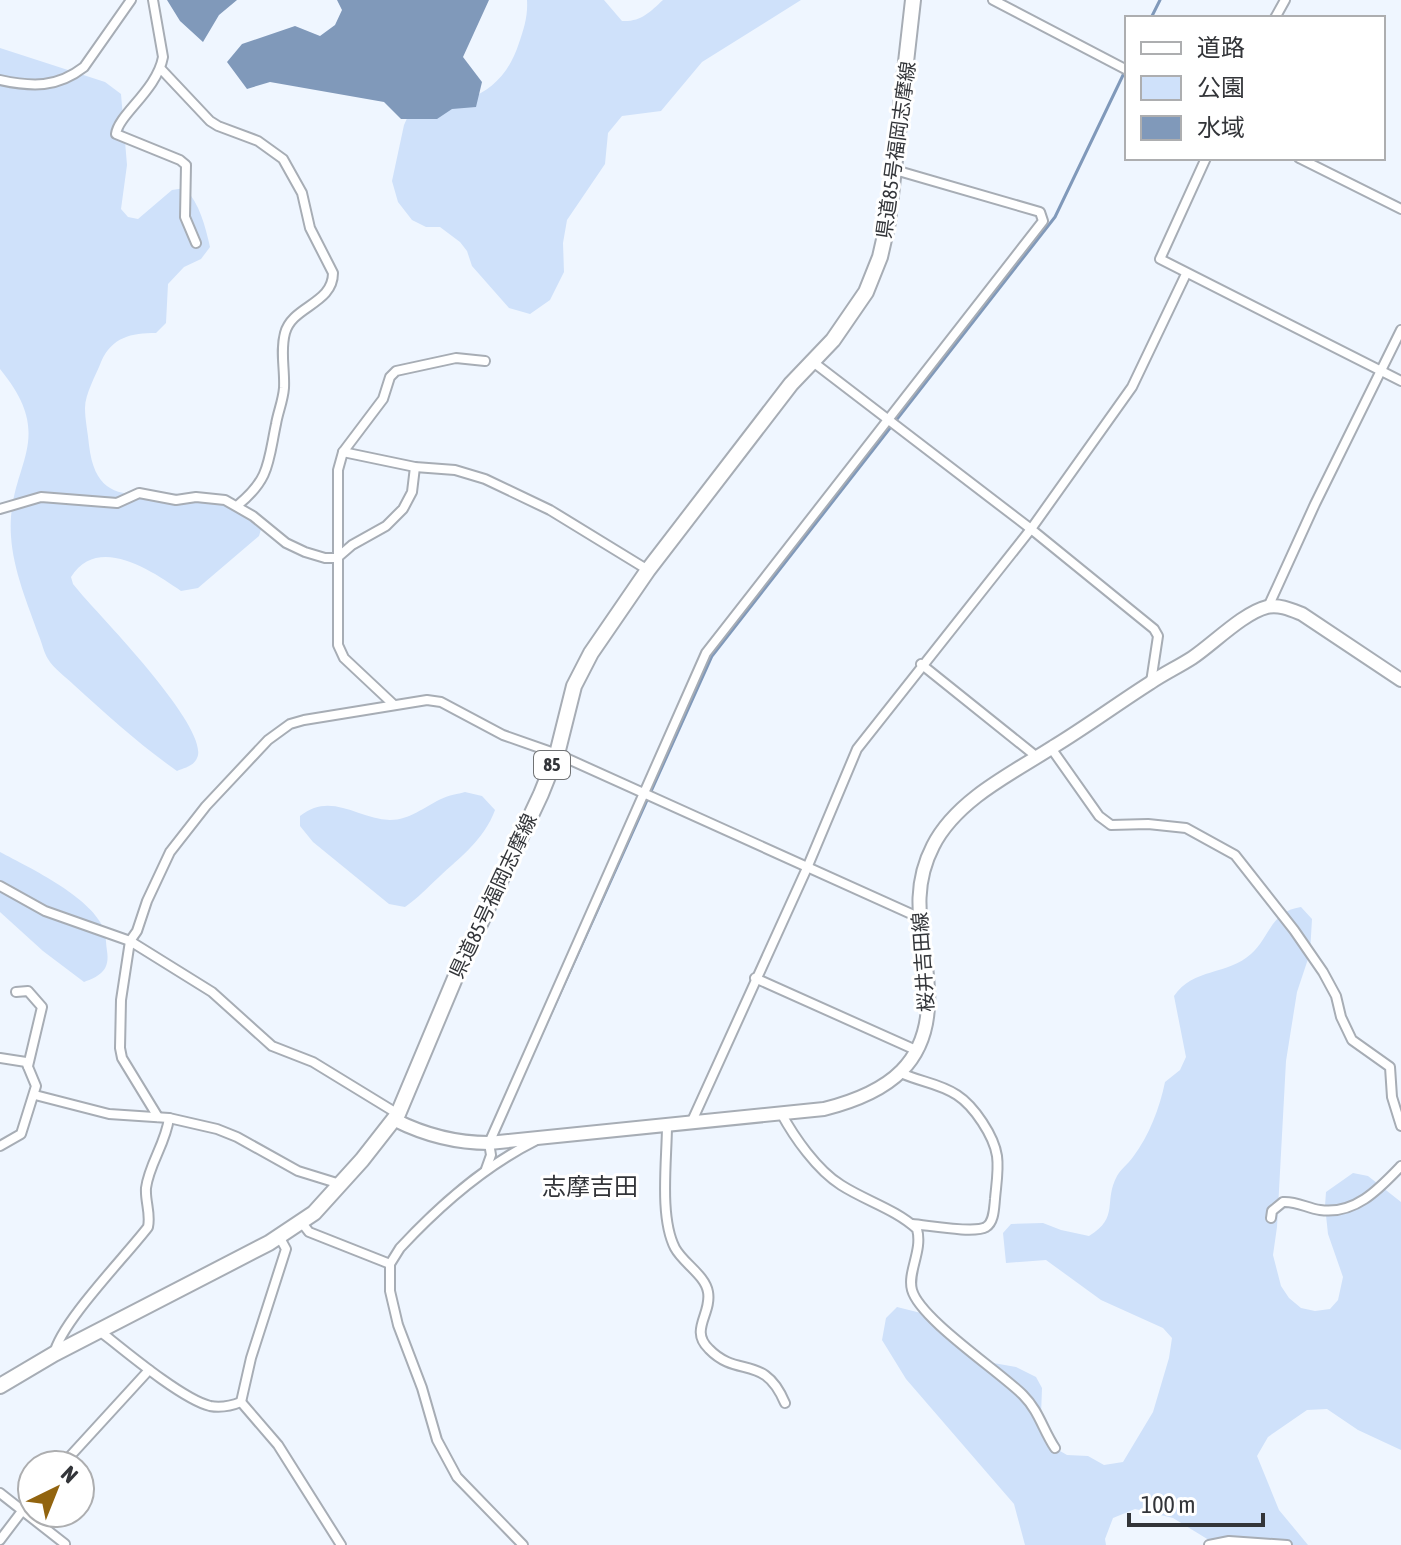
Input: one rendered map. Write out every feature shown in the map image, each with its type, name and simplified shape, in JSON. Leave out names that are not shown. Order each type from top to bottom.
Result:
[{"type":"main road","name":"県道85号福岡志摩線","points":[[0,1386],[54,1354],[280,1238],[302,1223],[340,1184],[396,1117],[458,971],[557,754],[569,702],[583,668],[612,619],[648,570],[791,384],[844,326],[873,277],[885,241],[913,0]]},
{"type":"main road","points":[[1268,607],[1286,608],[1302,614],[1401,680]]},
{"type":"main road","name":"桜井吉田線","points":[[396,1117],[427,1135],[489,1143],[824,1109],[885,1086],[901,1073],[918,1051],[928,1020],[918,917],[919,890],[932,847],[945,827],[979,794],[1191,658],[1251,615],[1268,607]]},
{"type":"street","points":[[0,80],[54,84],[78,72],[131,0]]},
{"type":"street","points":[[153,0],[163,57],[161,69],[141,100],[118,125],[116,134],[186,165],[185,217],[196,243]]},
{"type":"street","points":[[993,0],[1125,69]]},
{"type":"street","points":[[161,69],[210,121],[258,141],[283,159],[302,193],[314,238],[333,273],[322,297],[288,324],[283,345],[284,390],[263,479],[238,505]]},
{"type":"street","points":[[1205,160],[1160,259],[1401,381]]},
{"type":"street","points":[[1303,160],[1401,209]]},
{"type":"street","points":[[486,1169],[491,1155],[489,1143],[706,653],[1043,221],[1040,212],[895,170]]},
{"type":"street","points":[[692,1121],[807,868],[857,749],[921,664],[1031,529],[1132,387],[1186,274]]},
{"type":"street","points":[[1268,607],[1401,330]]},
{"type":"street","points":[[393,704],[344,658],[338,645],[336,487],[343,452],[383,399],[390,377],[396,371],[456,358],[485,361]]},
{"type":"street","points":[[813,362],[1031,529],[1154,629],[1158,636],[1151,682]]},
{"type":"street","points":[[343,452],[415,467],[467,473],[559,515],[648,570]]},
{"type":"street","points":[[0,509],[41,497],[117,503],[139,493],[176,500],[213,498],[238,505],[286,543],[325,558],[337,558],[352,545],[386,526],[403,509],[412,492],[415,467]]},
{"type":"street","points":[[921,664],[1037,757]]},
{"type":"street","points":[[158,1117],[122,1058],[120,1048],[121,1000],[130,941],[178,840],[268,740],[290,724],[304,720],[416,700],[441,702],[503,735],[557,754],[918,917]]},
{"type":"street","points":[[1051,748],[1099,816],[1111,825],[1148,824],[1186,828],[1224,847],[1251,873],[1323,972],[1336,996],[1341,1017],[1352,1040],[1390,1067],[1392,1097],[1401,1126]]},
{"type":"street","points":[[0,886],[45,911],[130,941],[212,992],[272,1046],[313,1062],[396,1117]]},
{"type":"street","points":[[755,978],[918,1051]]},
{"type":"street","points":[[16,992],[28,991],[42,1007],[28,1066]]},
{"type":"street","points":[[0,1058],[20,1060],[28,1066],[36,1086],[21,1134],[0,1146]]},
{"type":"street","points":[[901,1073],[916,1080],[929,1081],[967,1103],[987,1133],[997,1156],[994,1210],[986,1227],[972,1229],[911,1224]]},
{"type":"street","points":[[35,1095],[109,1114],[169,1118],[217,1129],[298,1171],[340,1184]]},
{"type":"street","points":[[781,1113],[816,1161],[837,1182],[917,1229],[919,1239],[912,1277],[913,1293],[942,1326],[1025,1397],[1041,1419],[1055,1448]]},
{"type":"street","points":[[54,1354],[56,1345],[79,1310],[148,1227],[150,1217],[146,1186],[168,1130],[169,1118]]},
{"type":"street","points":[[667,1125],[667,1218],[670,1236],[685,1263],[708,1289],[709,1297],[699,1330],[701,1340],[725,1362],[762,1373],[777,1385],[785,1403]]},
{"type":"street","name":"桜井吉田線","points":[[390,1264],[412,1235],[486,1169],[536,1140]]},
{"type":"street","points":[[1271,1218],[1272,1211],[1283,1202],[1322,1211],[1353,1206],[1375,1191],[1401,1166]]},
{"type":"street","points":[[302,1223],[309,1232],[390,1264],[390,1291],[395,1315],[446,1458],[469,1491],[523,1545]]},
{"type":"street","points":[[241,1402],[251,1358],[286,1249],[280,1238]]},
{"type":"street","points":[[101,1332],[149,1370],[208,1406],[221,1407],[241,1402]]},
{"type":"street","points":[[77,1449],[149,1370]]},
{"type":"street","points":[[241,1402],[278,1445],[341,1545]]},
{"type":"street","points":[[0,1540],[16,1517]]},
{"type":"street","points":[[47,1529],[65,1544]]},
{"type":"street","points":[[1209,1545],[1229,1541],[1287,1545]]},
{"type":"green space","points":[[527,0],[604,0],[622,21],[629,21],[640,18],[663,0],[801,0],[702,62],[661,111],[622,116],[608,133],[605,164],[567,220],[563,243],[564,272],[550,300],[530,314],[509,308],[472,266],[460,242],[440,227],[426,227],[412,220],[398,202],[392,181],[409,114],[461,101],[490,87],[511,62],[526,17]]},
{"type":"green space","points":[[0,48],[105,82],[121,94],[127,165],[121,209],[128,217],[138,219],[172,190],[185,188],[198,208],[210,247],[201,259],[184,267],[168,284],[166,323],[156,333],[123,338],[105,354],[85,403],[89,445],[94,467],[102,481],[112,489],[125,493],[189,495],[219,501],[237,508],[262,526],[259,536],[198,588],[181,591],[141,566],[110,557],[96,558],[82,564],[71,577],[73,584],[132,650],[188,724],[197,744],[197,758],[191,765],[177,771],[124,730],[51,663],[45,654],[15,562],[11,536],[12,511],[29,435],[26,416],[17,394],[0,369]]},
{"type":"green space","points":[[465,792],[482,796],[495,810],[490,821],[471,847],[405,907],[389,904],[313,842],[300,826],[300,816],[323,806],[345,808],[390,820]]},
{"type":"green space","points":[[0,852],[60,885],[99,919],[105,932],[108,957],[106,967],[100,974],[84,982],[43,951],[0,912]]},
{"type":"green space","points":[[1301,907],[1312,919],[1310,953],[1297,992],[1286,1061],[1273,1255],[1281,1286],[1289,1298],[1301,1308],[1315,1311],[1330,1309],[1338,1300],[1343,1277],[1328,1234],[1326,1192],[1353,1173],[1368,1176],[1401,1202],[1401,1450],[1358,1430],[1327,1409],[1307,1410],[1268,1437],[1257,1456],[1279,1510],[1308,1545],[1217,1545],[1173,1518],[1135,1509],[1113,1518],[1105,1539],[1106,1545],[1025,1545],[1014,1504],[906,1379],[882,1340],[886,1318],[897,1307],[921,1313],[982,1361],[1016,1367],[1036,1377],[1042,1388],[1041,1415],[1048,1444],[1067,1455],[1088,1456],[1104,1465],[1123,1462],[1153,1412],[1172,1338],[1163,1328],[1101,1300],[1046,1260],[1006,1263],[1003,1233],[1011,1224],[1043,1223],[1089,1236],[1099,1229],[1108,1216],[1117,1176],[1149,1131],[1165,1082],[1180,1070],[1186,1057],[1174,996],[1191,981],[1242,961],[1257,947],[1277,919],[1291,909]]},
{"type":"water","points":[[167,0],[237,0],[219,15],[203,42],[180,21]]},
{"type":"water","points":[[337,0],[489,0],[463,57],[482,82],[476,107],[452,109],[437,119],[401,119],[384,102],[270,82],[247,89],[227,62],[242,44],[295,26],[320,36],[335,25],[342,10]]},
{"type":"waterway","points":[[1152,16],[1160,0]]},
{"type":"waterway","points":[[534,1051],[712,656],[1055,217],[1125,71]]},
{"type":"district","name":"志摩吉田","points":[[590,1187]]}]
